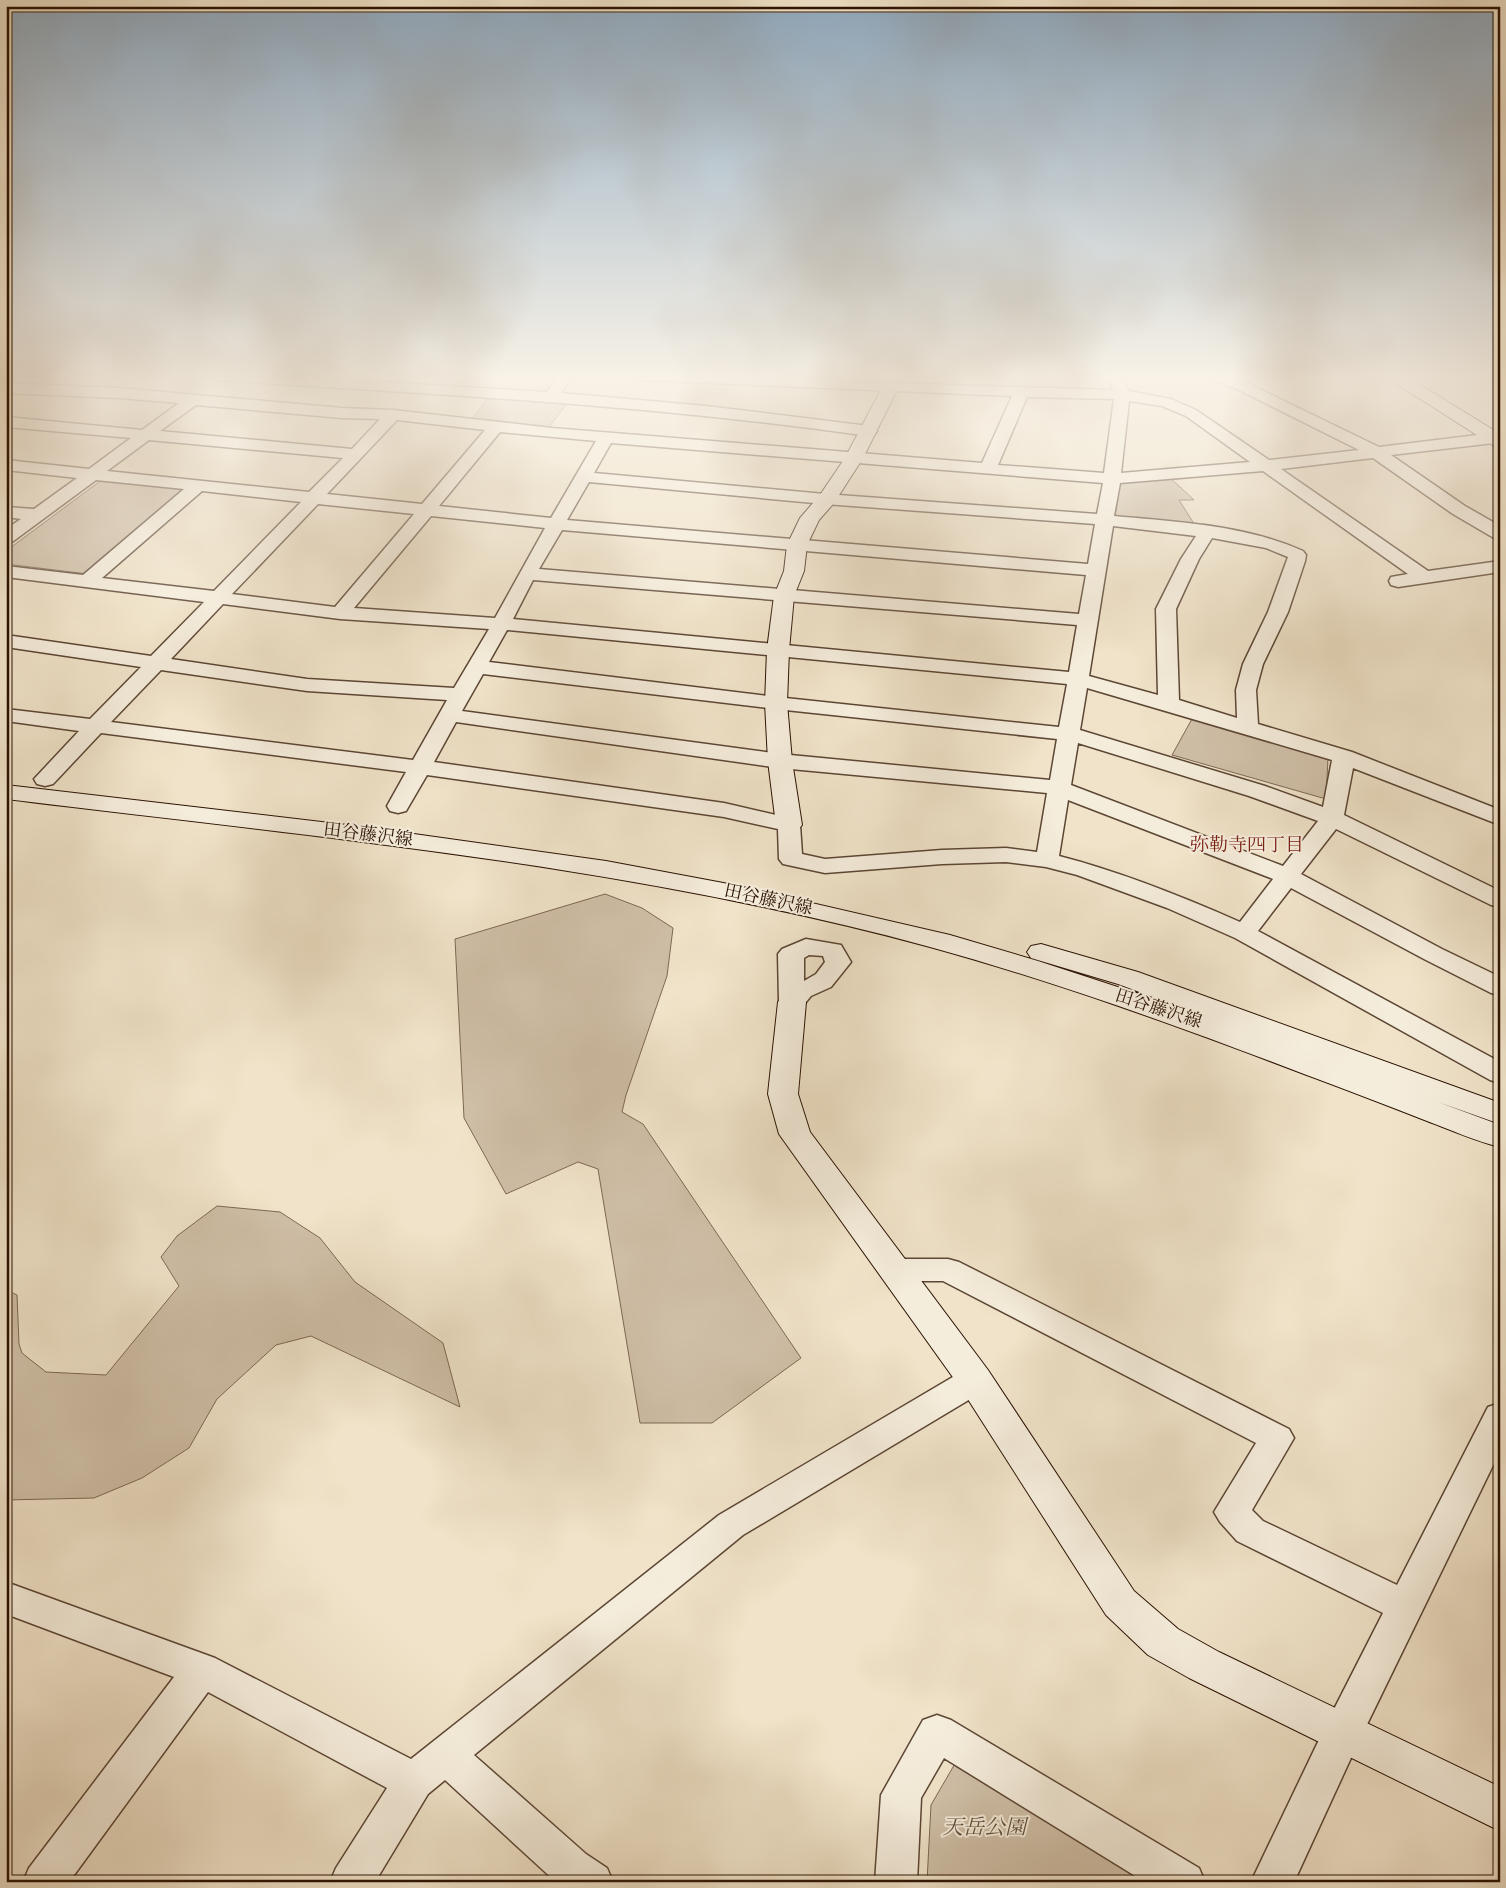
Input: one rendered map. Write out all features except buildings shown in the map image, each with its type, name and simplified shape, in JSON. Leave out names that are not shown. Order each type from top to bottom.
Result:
[{"type":"main road","points":[[789,826],[780,760],[776,703],[778,650],[784,596],[794,571],[797,545],[810,518],[826,499],[850,464]]},
{"type":"main road","name":"田谷藤沢線","points":[[6,775],[618,853],[788,886],[864,903],[1128,978],[1500,1114]]},
{"type":"main road","name":"田谷藤沢線","points":[[6,792],[364,835],[606,869],[734,893],[940,941],[1028,967],[1196,1022],[1500,1137]]},
{"type":"main road","points":[[792,1002],[783,1094],[795,1134],[975,1380],[1120,1603],[1163,1642],[1204,1665],[1500,1810]]},
{"type":"main road","points":[[1196,1022],[1500,1153]]},
{"type":"main road","points":[[1381,1070],[1500,1101]]},
{"type":"street","points":[[7,464],[426,508],[556,524],[1096,570]]},
{"type":"street","points":[[6,538],[108,464]]},
{"type":"street","points":[[45,779],[346,464]]},
{"type":"street","points":[[340,613],[464,464]]},
{"type":"street","points":[[398,806],[501,624],[527,574],[591,464]]},
{"type":"street","points":[[928,464],[1112,479],[1279,464]]},
{"type":"street","points":[[988,469],[990,464]]},
{"type":"street","points":[[1047,860],[1114,464]]},
{"type":"street","points":[[1261,464],[1424,577]]},
{"type":"street","points":[[1394,464],[1459,510],[1500,534]]},
{"type":"street","points":[[584,477],[826,499],[1105,520],[1208,531],[1285,547],[1297,555],[1278,612],[1253,664],[1246,690],[1248,728]]},
{"type":"street","points":[[87,581],[199,485]]},
{"type":"street","points":[[6,512],[38,515]]},
{"type":"street","points":[[1169,704],[1166,609],[1190,559],[1208,531]]},
{"type":"street","points":[[1398,581],[1500,566]]},
{"type":"street","points":[[6,570],[340,613],[501,624],[1078,679],[1169,704],[1344,757],[1500,818]]},
{"type":"street","points":[[527,574],[1088,620]]},
{"type":"street","points":[[6,641],[307,685],[461,695]]},
{"type":"street","points":[[477,667],[776,703],[1069,734],[1257,790],[1332,818],[1500,900]]},
{"type":"street","points":[[6,715],[420,767],[724,810],[789,826],[791,859],[825,866],[951,856],[1006,855],[1047,860],[1117,880],[1244,933],[1500,1074]]},
{"type":"street","points":[[449,715],[780,760],[1041,785],[1060,789],[1287,876],[1433,954],[1500,987]]},
{"type":"street","points":[[1244,933],[1332,818],[1344,757]]},
{"type":"street","points":[[896,1270],[948,1270],[1277,1438],[1232,1512],[1250,1531],[1406,1607]]},
{"type":"street","points":[[351,1882],[414,1781],[446,1755],[731,1526],[975,1380]]},
{"type":"street","points":[[1272,1882],[1342,1734],[1500,1416]]},
{"type":"street","points":[[6,1598],[202,1670],[414,1781]]},
{"type":"street","points":[[44,1882],[202,1670]]},
{"type":"street","points":[[896,1882],[902,1795],[937,1733],[1184,1882]]},
{"type":"street","points":[[446,1755],[571,1868],[592,1882]]},
{"type":"green space","points":[[1167,475],[1194,500],[1179,500],[1196,527],[1115,516],[1121,478]]},
{"type":"green space","points":[[103,479],[187,488],[88,574],[6,564],[6,551]]},
{"type":"green space","points":[[1193,717],[1328,758],[1326,799],[1172,755]]},
{"type":"green space","points":[[605,894],[642,908],[673,928],[667,976],[626,1095],[622,1112],[643,1124],[801,1358],[712,1423],[640,1423],[598,1169],[578,1162],[506,1194],[464,1118],[455,939]]},
{"type":"green space","points":[[217,1206],[280,1212],[320,1238],[355,1282],[443,1343],[460,1407],[311,1336],[276,1345],[217,1399],[189,1448],[142,1478],[94,1498],[6,1500],[6,1290],[17,1295],[19,1344],[22,1353],[46,1372],[106,1375],[179,1286],[161,1257],[177,1236]]},
{"type":"green space","name":"天岳公園","points":[[960,1755],[1167,1882],[927,1882],[931,1805]]},
{"type":"district","name":"弥勒寺四丁目","points":[[1247,846]]}]
